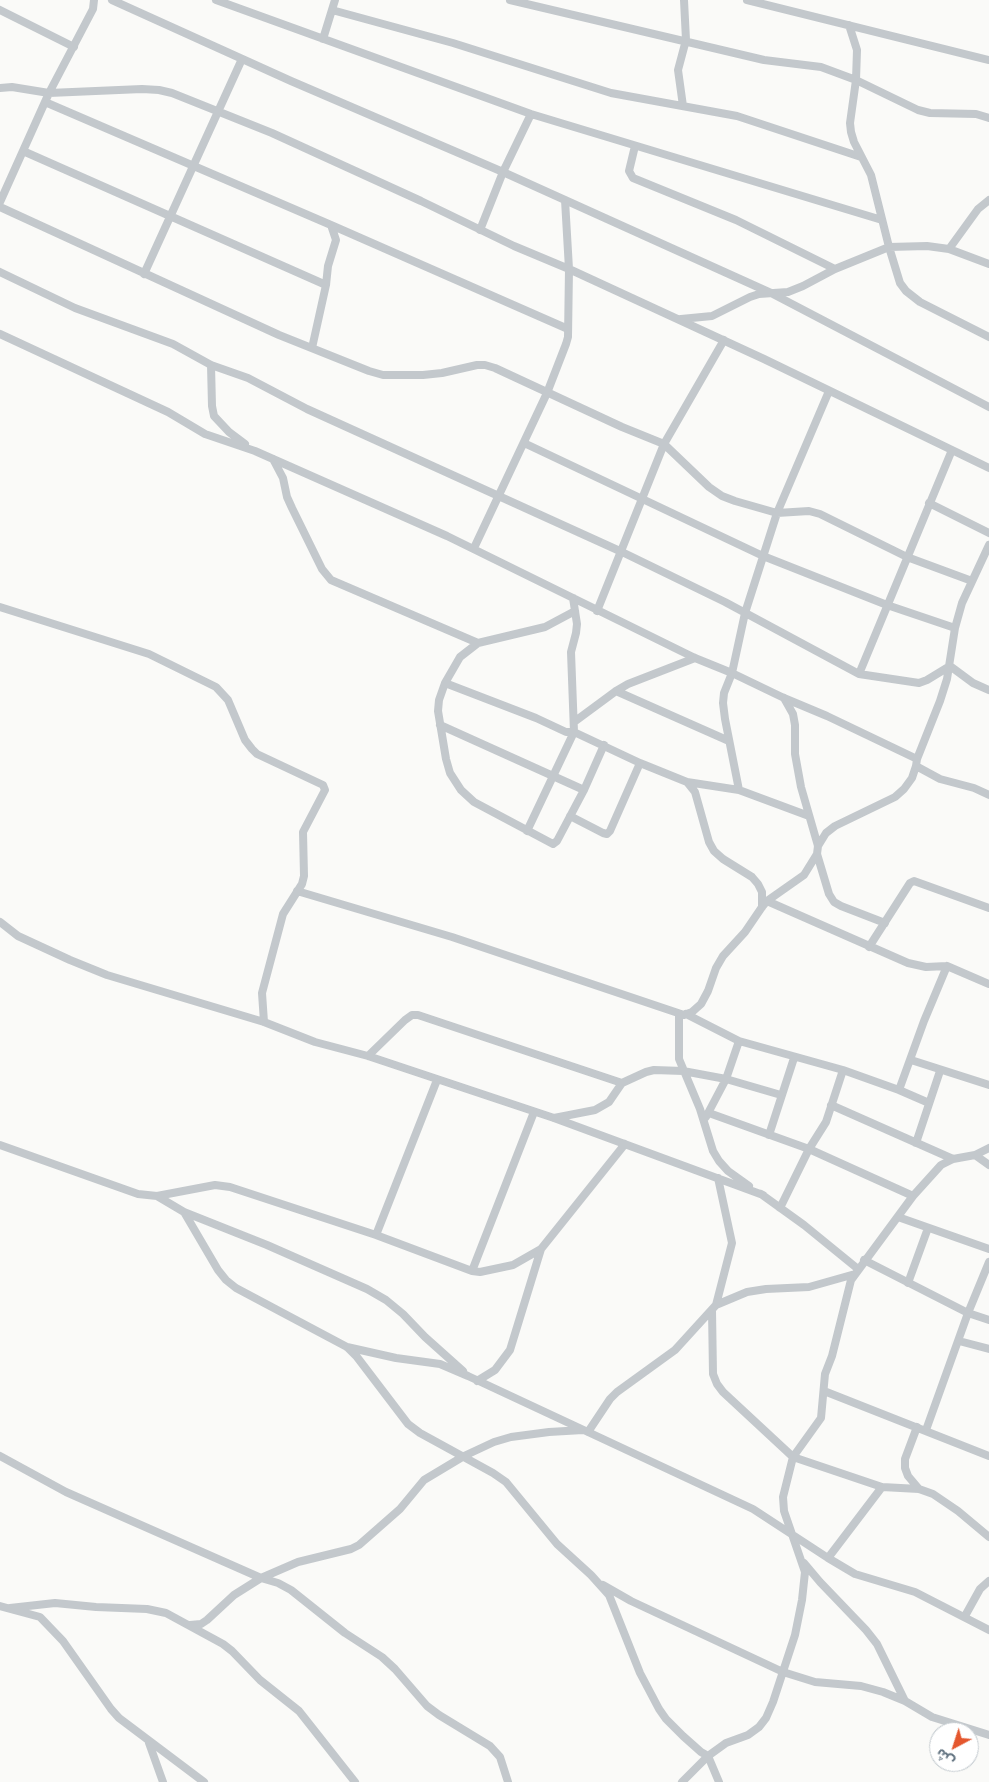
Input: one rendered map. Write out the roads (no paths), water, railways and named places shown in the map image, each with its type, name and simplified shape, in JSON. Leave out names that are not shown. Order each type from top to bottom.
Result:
[{"type":"street","points":[[0,202],[49,93],[93,9],[94,0]]},
{"type":"street","points":[[112,0],[242,59],[503,172],[770,293],[989,408]]},
{"type":"street","points":[[216,0],[531,114],[882,220]]},
{"type":"street","points":[[323,39],[335,0]]},
{"type":"street","points":[[510,0],[778,63],[813,65],[856,80],[918,110],[930,113],[976,114],[989,118]]},
{"type":"street","points":[[683,106],[678,70],[686,40],[684,0]]},
{"type":"street","points":[[747,0],[989,60]]},
{"type":"street","points":[[0,10],[74,47]]},
{"type":"street","points":[[332,10],[453,43],[611,93],[737,116],[861,157]]},
{"type":"street","points":[[850,25],[857,50],[856,80],[850,124],[854,142],[871,175],[888,247],[896,272],[906,290],[920,302],[989,337]]},
{"type":"street","points":[[144,274],[242,59]]},
{"type":"street","points":[[0,88],[12,87],[49,93],[160,90],[218,112],[280,137],[480,230],[679,319],[989,468]]},
{"type":"street","points":[[45,102],[568,329]]},
{"type":"street","points":[[480,230],[503,172],[531,114]]},
{"type":"street","points":[[635,146],[629,171],[633,178],[736,220],[835,269]]},
{"type":"street","points":[[23,151],[326,285]]},
{"type":"street","points":[[474,548],[547,393],[566,344],[569,269],[565,200]]},
{"type":"street","points":[[949,250],[978,209],[989,200]]},
{"type":"street","points":[[0,207],[144,274],[369,371],[383,375],[442,373],[485,365],[622,428],[664,444],[709,487],[722,496],[777,513],[809,511],[820,514],[907,557],[972,581]]},
{"type":"street","points":[[312,348],[326,285],[328,266],[336,240],[331,225]]},
{"type":"street","points":[[679,319],[712,316],[750,297],[788,292],[835,269],[888,247],[926,246],[949,250],[989,264]]},
{"type":"street","points":[[0,272],[75,308],[173,344],[211,365],[248,378],[307,409],[622,552],[745,613],[859,674],[919,683],[950,666]]},
{"type":"street","points":[[0,334],[168,412],[205,434],[255,451],[474,548],[597,611],[695,658],[827,716],[917,762],[940,779],[974,788],[989,795]]},
{"type":"street","points":[[597,611],[664,444],[724,340]]},
{"type":"street","points":[[211,365],[214,416],[229,432],[255,451]]},
{"type":"street","points":[[739,790],[729,741],[723,702],[724,693],[732,673],[745,613],[777,513],[829,391]]},
{"type":"street","points":[[524,443],[763,556],[887,605],[955,628]]},
{"type":"street","points":[[859,674],[952,450]]},
{"type":"street","points":[[273,459],[283,478],[287,497],[325,575],[331,580],[478,643]]},
{"type":"street","points":[[929,503],[989,533]]},
{"type":"street","points":[[683,1015],[701,1004],[723,956],[745,932],[765,904],[804,875],[826,833],[835,826],[895,797],[912,778],[940,701],[950,666],[955,628],[962,603],[987,549],[989,538]]},
{"type":"street","points":[[527,831],[574,732],[571,652],[576,633],[574,598]]},
{"type":"street","points":[[0,607],[149,654],[216,687],[228,700],[245,740],[256,754],[323,785],[325,790],[303,832],[304,876],[302,884],[283,914],[262,993],[264,1022]]},
{"type":"street","points":[[575,611],[545,627],[478,643],[460,657],[445,683],[439,700],[438,711],[448,766],[460,790],[474,802],[553,844],[558,841],[604,746]]},
{"type":"street","points":[[574,722],[628,684],[695,658]]},
{"type":"street","points":[[950,666],[973,684],[989,690]]},
{"type":"street","points":[[445,683],[536,718],[566,732],[574,732],[687,782],[739,790],[809,816]]},
{"type":"street","points":[[616,691],[729,741]]},
{"type":"street","points":[[784,698],[790,707],[794,719],[795,754],[801,787],[829,894],[834,902],[841,906],[885,923]]},
{"type":"street","points":[[440,725],[584,790]]},
{"type":"street","points":[[570,816],[607,834],[640,762]]},
{"type":"street","points":[[687,782],[698,799],[708,842],[723,859],[752,877],[762,892],[765,904]]},
{"type":"street","points":[[869,947],[910,883],[914,881],[989,908]]},
{"type":"street","points":[[297,891],[452,937],[683,1015],[739,1041],[794,1058],[843,1070],[929,1102]]},
{"type":"street","points":[[765,904],[917,966],[947,966],[989,984]]},
{"type":"street","points":[[0,922],[18,936],[107,975],[264,1022],[315,1042],[368,1056],[554,1118],[763,1195]]},
{"type":"street","points":[[899,1090],[924,1020],[947,966]]},
{"type":"street","points":[[368,1056],[405,1020],[412,1015],[418,1015],[622,1083]]},
{"type":"street","points":[[683,1015],[679,1059],[704,1122],[713,1151],[719,1161],[743,1183],[804,1224],[856,1271]]},
{"type":"street","points":[[704,1122],[726,1079],[739,1041]]},
{"type":"street","points":[[769,1136],[794,1058]]},
{"type":"street","points":[[911,1060],[989,1085]]},
{"type":"street","points":[[554,1118],[602,1107],[609,1102],[622,1083],[654,1070],[684,1071],[726,1079],[781,1095]]},
{"type":"street","points":[[780,1208],[822,1128],[843,1070]]},
{"type":"street","points":[[916,1143],[940,1070]]},
{"type":"street","points":[[376,1235],[437,1080]]},
{"type":"street","points":[[831,1105],[953,1159]]},
{"type":"street","points":[[472,1271],[534,1112]]},
{"type":"street","points":[[708,1113],[809,1150],[913,1196]]},
{"type":"street","points":[[0,1145],[138,1194],[157,1196],[215,1185],[230,1187],[376,1235],[472,1271],[494,1270],[513,1265],[541,1249],[625,1144]]},
{"type":"street","points":[[682,1782],[708,1756],[726,1742],[748,1735],[759,1727],[774,1702],[795,1635],[805,1572],[784,1511],[783,1497],[792,1457],[822,1418],[825,1374],[836,1339],[850,1280],[913,1196],[940,1165],[953,1159],[975,1155],[989,1148]]},
{"type":"street","points":[[975,1155],[989,1165]]},
{"type":"street","points":[[718,1178],[732,1244],[714,1307],[713,1374],[723,1392],[792,1457],[882,1486],[919,1489],[933,1494],[989,1537]]},
{"type":"street","points":[[157,1196],[184,1212],[367,1288],[403,1314],[468,1376]]},
{"type":"street","points":[[184,1212],[218,1270],[226,1280],[236,1288],[347,1347],[396,1358],[440,1364],[468,1376],[753,1508],[828,1558],[856,1574],[915,1592],[989,1630]]},
{"type":"street","points":[[898,1217],[989,1249]]},
{"type":"street","points":[[908,1283],[928,1228]]},
{"type":"street","points":[[477,1381],[495,1370],[510,1350],[541,1249]]},
{"type":"street","points":[[864,1260],[968,1313],[989,1320]]},
{"type":"street","points":[[926,1430],[968,1313],[989,1262]]},
{"type":"street","points":[[586,1431],[614,1395],[675,1350],[714,1307],[747,1292],[809,1287],[856,1271]]},
{"type":"street","points":[[959,1340],[989,1349]]},
{"type":"street","points":[[347,1347],[408,1424],[420,1433],[464,1456],[506,1482],[557,1544],[597,1581],[608,1595],[640,1672],[659,1709],[683,1736],[708,1756],[719,1782]]},
{"type":"street","points":[[824,1391],[989,1456]]},
{"type":"street","points":[[917,1427],[905,1459],[908,1476],[919,1489]]},
{"type":"street","points":[[190,1625],[200,1624],[207,1620],[234,1595],[261,1578],[298,1562],[351,1550],[400,1510],[424,1480],[464,1456],[510,1437],[548,1432],[586,1431]]},
{"type":"street","points":[[0,1456],[66,1492],[291,1590],[345,1633],[382,1657],[427,1706],[490,1746],[500,1757],[508,1782]]},
{"type":"street","points":[[828,1558],[882,1486]]},
{"type":"street","points":[[801,1560],[877,1644],[905,1701]]},
{"type":"street","points":[[597,1581],[631,1601],[783,1672],[815,1682],[862,1686],[883,1692],[905,1701],[932,1717],[989,1735]]},
{"type":"street","points":[[965,1616],[980,1589],[989,1582]]},
{"type":"street","points":[[10,1608],[55,1603],[104,1608],[160,1610],[190,1625],[232,1651],[260,1680],[299,1710],[355,1782]]},
{"type":"street","points":[[0,1606],[40,1617],[63,1641],[111,1710],[148,1742],[204,1782]]},
{"type":"street","points":[[148,1742],[164,1782]]}]
